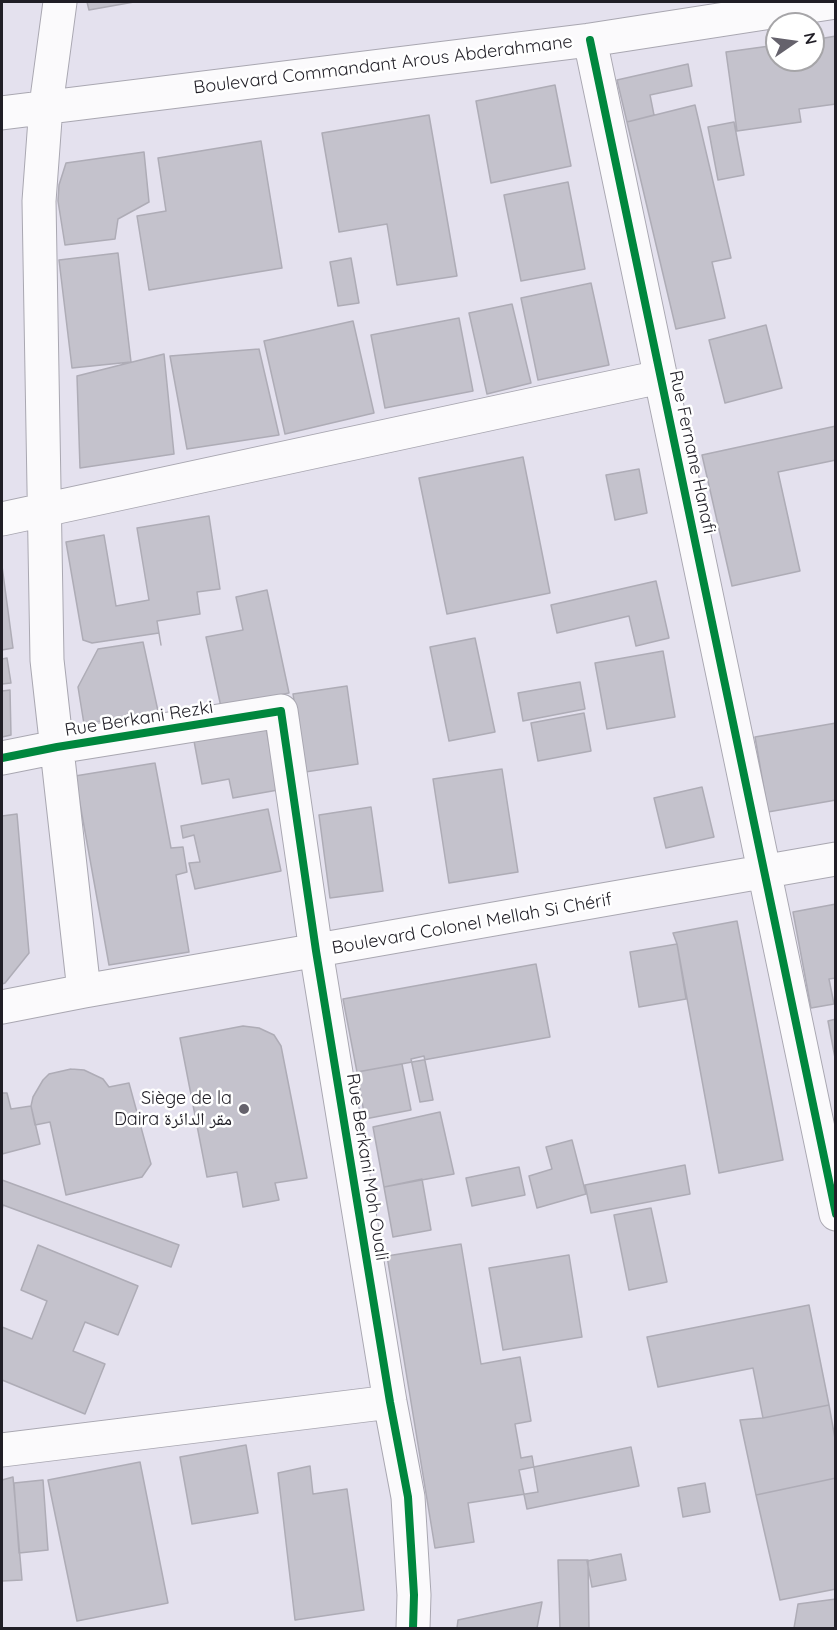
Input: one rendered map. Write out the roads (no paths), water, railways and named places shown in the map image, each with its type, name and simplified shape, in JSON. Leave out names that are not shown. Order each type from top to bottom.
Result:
[{"type":"street","points":[[60,2],[46,106],[39,201],[47,660],[84,991]]},
{"type":"street","name":"Boulevard Commandant Arous Abderahmane","points":[[2,113],[590,40],[835,2]]},
{"type":"street","name":"Rue Fernane Hanafi","points":[[590,40],[836,1214]]},
{"type":"street","points":[[2,519],[660,377]]},
{"type":"street","name":"Rue Berkani Rezki","points":[[2,758],[281,711]]},
{"type":"street","name":"Rue Berkani Moh Ouali","points":[[281,711],[316,951],[390,1402],[408,1497],[414,1595],[413,1629]]},
{"type":"street","name":"Boulevard Colonel Mellah Si Chérif","points":[[2,1007],[836,859]]},
{"type":"street","points":[[2,1450],[390,1402]]},
{"type":"place","name":"Siège de la Daira مقر الدائرة","points":[[244,1109]]}]
